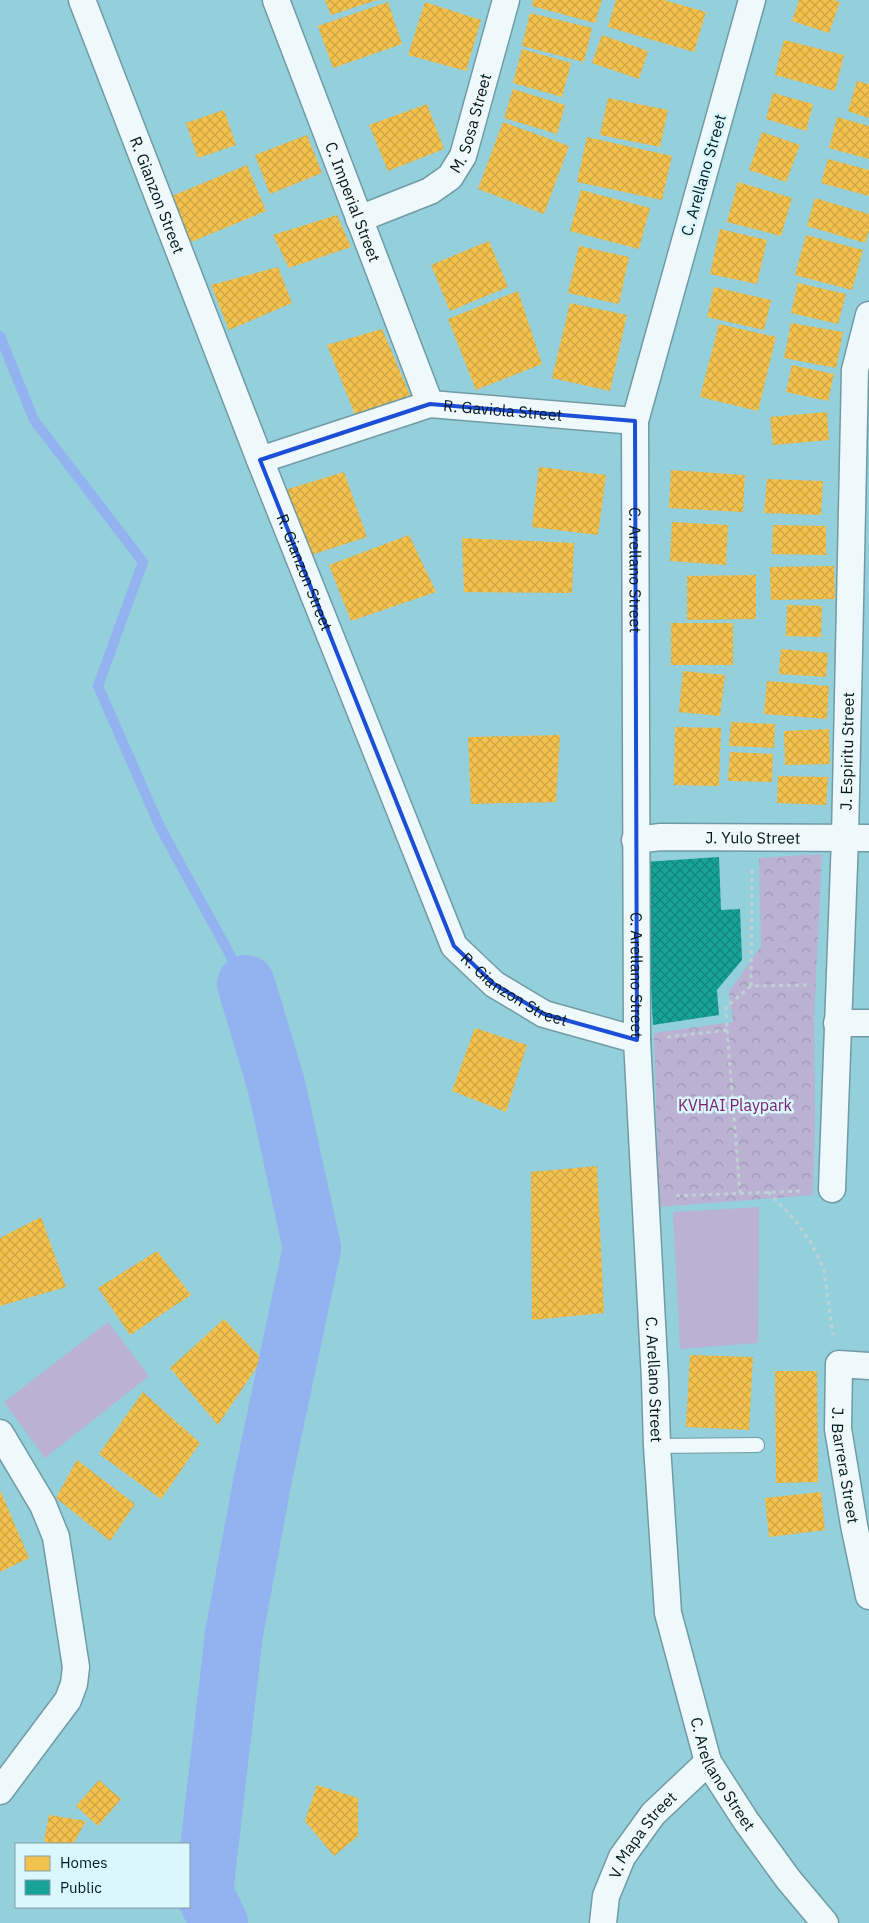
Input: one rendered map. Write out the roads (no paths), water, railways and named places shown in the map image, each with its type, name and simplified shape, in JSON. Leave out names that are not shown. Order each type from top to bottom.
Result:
[{"type":"street","name":"R. Gianzon Street","points":[[82,0],[260,460],[454,946],[494,984],[544,1014],[637,1040]]},
{"type":"street","name":"C. Imperial Street","points":[[276,0],[430,404]]},
{"type":"street","name":"M. Sosa Street","points":[[359,219],[430,191],[450,177],[463,156],[506,0]]},
{"type":"street","name":"C. Arellano Street","points":[[752,0],[635,421],[637,1040],[657,1446],[668,1613],[708,1762],[746,1821],[788,1879],[825,1923]]},
{"type":"street","name":"J. Espiritu Street","points":[[832,1189],[839,985],[857,838],[858,634],[855,370],[869,315]]},
{"type":"street","name":"R. Gaviola Street","points":[[260,460],[430,404],[635,421]]},
{"type":"street","name":"J. Yulo Street","points":[[635,840],[661,838],[857,838]]},
{"type":"street","points":[[838,1023],[869,1023]]},
{"type":"street","name":"J. Barrera Street","points":[[869,1366],[840,1364],[838,1429],[854,1525],[869,1596]]},
{"type":"street","points":[[0,1433],[43,1505],[56,1537],[76,1666],[74,1684],[68,1700],[0,1791]]},
{"type":"street","name":"V. Mapa Street","points":[[603,1923],[606,1896],[622,1857],[653,1814],[708,1762]]},
{"type":"lane","points":[[657,1446],[756,1446]]},
{"type":"waterway","points":[[0,336],[34,420],[143,562],[98,686],[160,827],[246,984]]},
{"type":"waterway","points":[[219,1923],[204,1892],[234,1634],[262,1483],[312,1248],[276,1084],[246,984]]},
{"type":"park label","name":"KVHAI Playpark","points":[[735,1105]]}]
